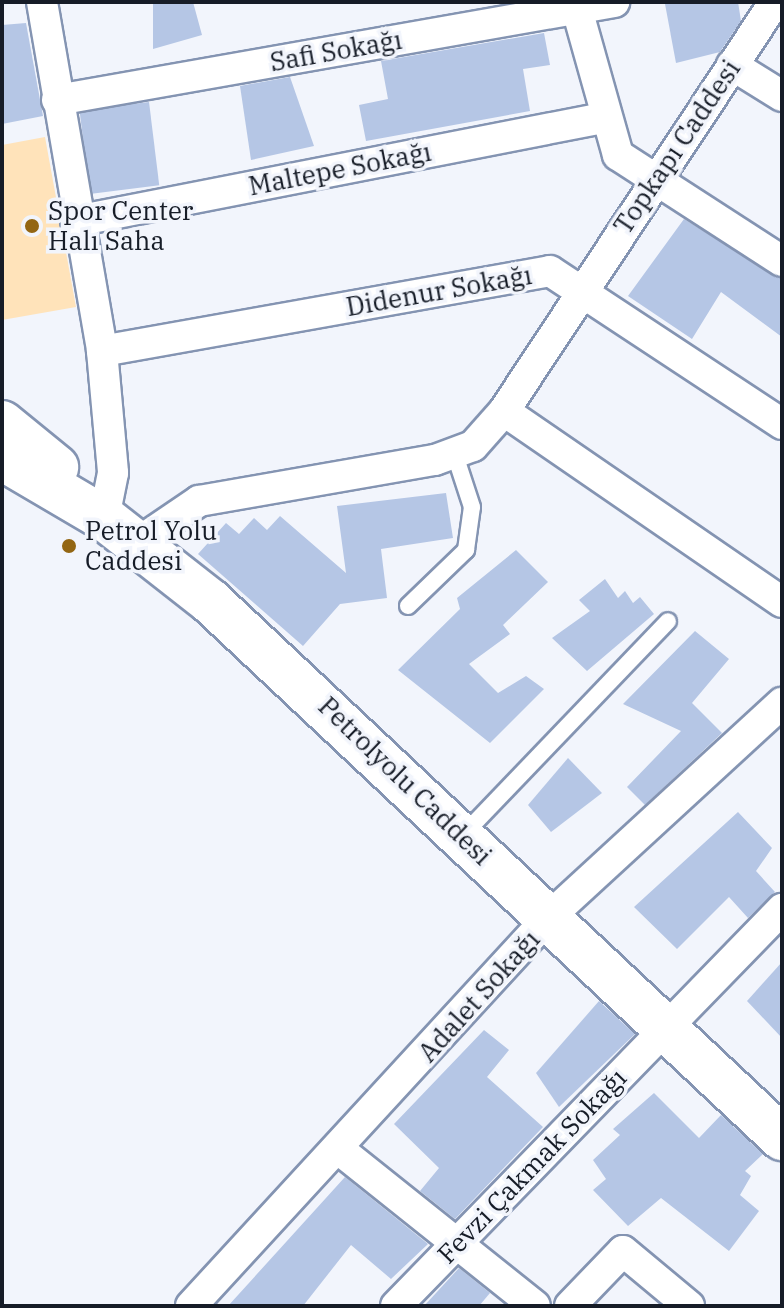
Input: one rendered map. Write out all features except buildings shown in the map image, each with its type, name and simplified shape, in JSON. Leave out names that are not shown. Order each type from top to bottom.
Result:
[{"type":"main road","name":"Petrolyolu Caddesi","points":[[4,431],[282,665],[782,1138]]},
{"type":"street","points":[[42,2],[76,221],[102,351],[120,531],[231,492],[455,455]]},
{"type":"street","name":"Safi Sokağı","points":[[57,100],[576,5],[614,2]]},
{"type":"street","name":"Topkapı Caddesi","points":[[455,455],[504,411],[577,292],[658,182],[775,2]]},
{"type":"street","points":[[576,5],[603,118],[618,155],[782,261]]},
{"type":"street","points":[[732,65],[782,96]]},
{"type":"street","name":"Maltepe Sokağı","points":[[76,221],[603,118]]},
{"type":"street","name":"Didenur Sokağı","points":[[102,351],[550,271],[577,292],[782,424]]},
{"type":"street","points":[[504,411],[782,602]]},
{"type":"street","name":"Adalet Sokağı","points":[[191,1306],[341,1151],[548,918],[782,703]]},
{"type":"street","name":"Fevzi Çakmak Sokağı","points":[[396,1306],[782,909]]},
{"type":"street","points":[[341,1151],[459,1238],[535,1306]]},
{"type":"street","points":[[570,1306],[623,1251],[689,1306]]},
{"type":"lane","points":[[408,606],[466,550],[472,507],[455,455]]},
{"type":"lane","points":[[463,835],[668,621]]},
{"type":"shaded area","name":"Spor Center Halı Saha","points":[[45,137],[76,307],[2,320],[2,145]]},
{"type":"place","name":"Spor Center Halı Saha","points":[[32,226]]},
{"type":"place","name":"Petrol Yolu Caddesi","points":[[69,546]]}]
